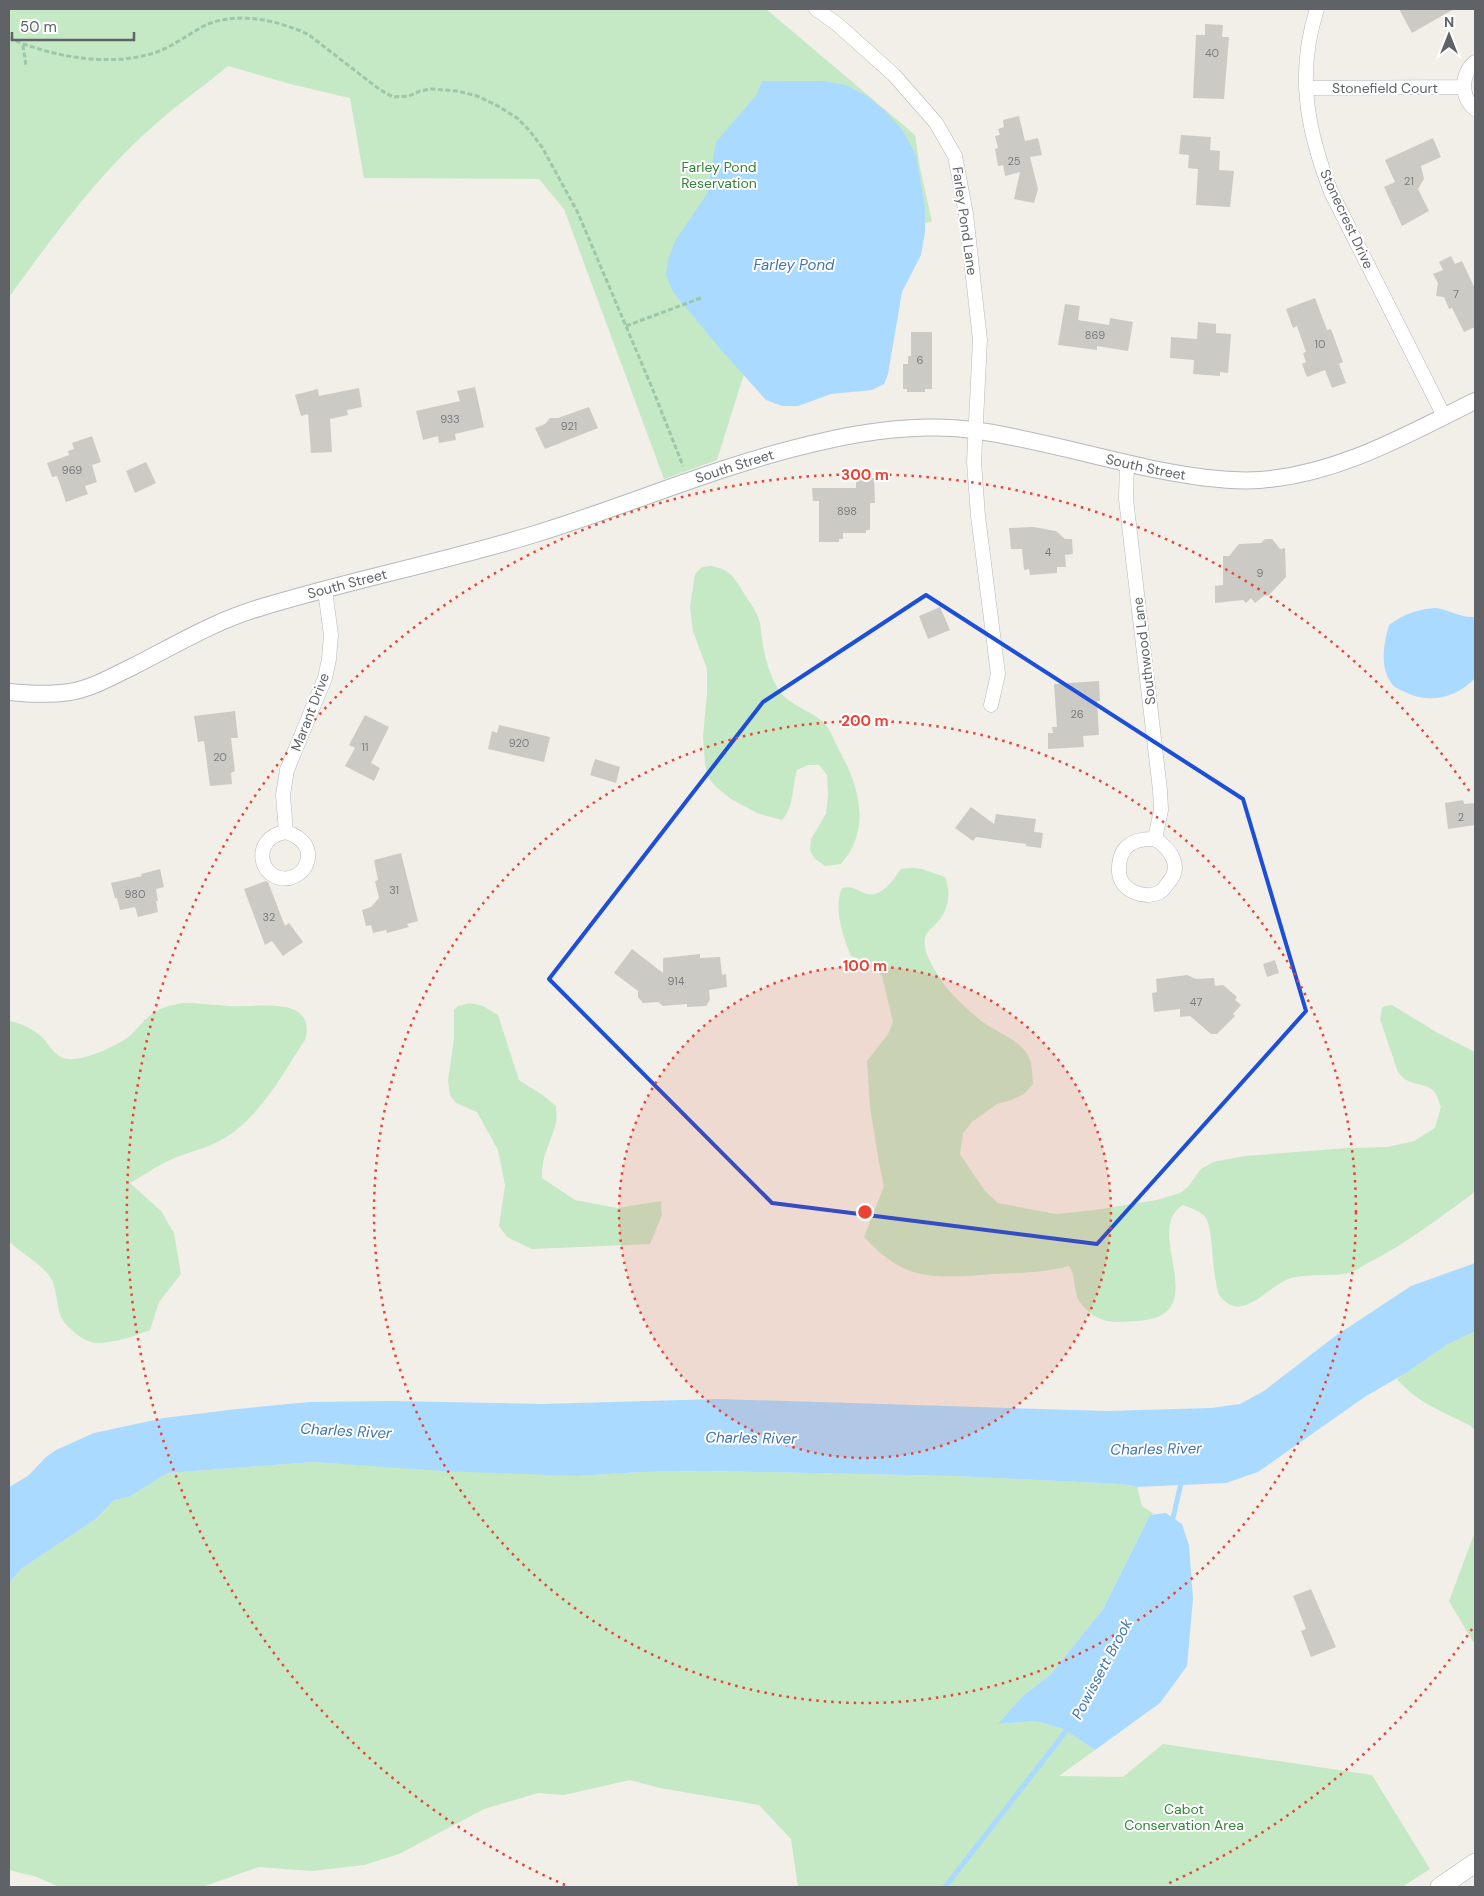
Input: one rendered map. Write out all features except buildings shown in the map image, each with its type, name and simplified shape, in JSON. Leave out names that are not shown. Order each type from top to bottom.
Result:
[{"type":"main road","points":[[1440,1887],[1475,1863]]},
{"type":"street","name":"Farley Pond Lane","points":[[816,9],[837,24],[894,75],[936,122],[955,156],[966,214],[980,340],[976,430]]},
{"type":"street","name":"Stonecrest Drive","points":[[1316,9],[1307,49],[1306,88],[1310,127],[1319,162],[1331,192],[1444,416]]},
{"type":"street","points":[[1475,62],[1465,76],[1463,87],[1470,105],[1475,109]]},
{"type":"street","name":"Stonefield Court","points":[[1306,88],[1463,87]]},
{"type":"street","name":"South Street","points":[[9,692],[44,694],[84,689],[202,631],[256,609],[485,549],[605,512],[688,480],[817,442],[854,435],[900,430],[976,430],[1186,475],[1222,480],[1263,480],[1286,477],[1357,458],[1475,401]]},
{"type":"street","points":[[976,430],[974,462],[978,516],[998,674],[991,705]]},
{"type":"street","name":"Southwood Lane","points":[[1127,463],[1126,499],[1160,790],[1161,810],[1155,839]]},
{"type":"street","name":"Marant Drive","points":[[286,832],[283,795],[287,770],[325,678],[329,659],[331,635],[326,590]]},
{"type":"street","points":[[1141,838],[1155,839],[1166,846],[1174,859],[1173,878],[1161,892],[1144,895],[1128,889],[1119,876],[1118,859],[1126,846],[1141,838]]},
{"type":"path","points":[[9,38],[23,45],[61,56],[124,58],[146,56],[161,51],[203,26],[233,19],[269,21],[300,30],[309,35],[392,97],[405,97],[431,89],[448,89],[477,96],[498,106],[524,124],[535,137],[578,213],[688,480]]},
{"type":"path","points":[[23,45],[26,66]]},
{"type":"path","points":[[626,326],[701,298]]},
{"type":"highlighted area","points":[[926,595],[1243,799],[1306,1011],[1097,1244],[772,1203],[549,979],[763,702]]},
{"type":"green space","name":"Farley Pond Reservation","points":[[9,9],[766,9],[915,135],[932,222],[904,225],[750,355],[717,460],[664,479],[564,209],[539,179],[364,178],[350,98],[294,85],[228,66],[160,120],[93,187],[9,297]]},
{"type":"green space","points":[[711,566],[732,575],[754,609],[760,623],[767,664],[782,695],[826,725],[847,766],[857,794],[859,823],[850,851],[841,864],[825,866],[814,858],[810,850],[811,839],[826,814],[828,795],[827,775],[819,765],[808,765],[797,770],[791,803],[782,820],[757,813],[731,799],[716,787],[708,777],[703,736],[707,669],[693,631],[690,607],[695,574],[702,567]]},
{"type":"green space","points":[[913,868],[945,877],[947,883],[948,897],[943,915],[925,938],[925,948],[935,971],[961,1003],[984,1023],[1021,1046],[1031,1062],[1033,1084],[1024,1094],[997,1104],[972,1122],[963,1133],[960,1154],[985,1191],[998,1203],[1056,1214],[1095,1210],[1157,1200],[1180,1193],[1188,1187],[1201,1169],[1213,1162],[1245,1156],[1348,1148],[1388,1147],[1414,1141],[1435,1128],[1441,1107],[1434,1091],[1406,1080],[1398,1072],[1380,1019],[1382,1008],[1392,1005],[1436,1032],[1475,1052],[1475,1192],[1409,1239],[1353,1271],[1341,1274],[1291,1278],[1246,1305],[1237,1306],[1228,1304],[1218,1293],[1210,1231],[1206,1218],[1183,1205],[1173,1215],[1170,1227],[1176,1288],[1173,1301],[1166,1312],[1156,1318],[1143,1320],[1107,1321],[1090,1313],[1079,1301],[1069,1266],[1031,1272],[945,1276],[917,1273],[895,1264],[864,1237],[884,1186],[870,1107],[867,1061],[888,1034],[893,1022],[882,976],[874,965],[851,956],[842,931],[838,904],[842,888],[851,888],[864,893],[875,894],[886,888],[901,869]]},
{"type":"green space","points":[[182,1003],[275,1006],[292,1009],[304,1018],[307,1029],[305,1040],[279,1081],[259,1107],[236,1130],[217,1142],[165,1162],[130,1183],[161,1211],[174,1233],[181,1274],[159,1302],[150,1330],[131,1337],[104,1343],[93,1343],[70,1329],[62,1319],[54,1285],[46,1272],[9,1241],[9,1021],[23,1025],[35,1032],[60,1056],[75,1059],[92,1055],[111,1047],[132,1034],[153,1013]]},
{"type":"green space","points":[[470,1003],[483,1006],[498,1015],[519,1080],[556,1106],[556,1123],[543,1163],[542,1178],[575,1200],[617,1208],[661,1201],[662,1215],[650,1244],[532,1249],[507,1237],[499,1226],[505,1185],[498,1150],[477,1112],[456,1103],[450,1095],[448,1081],[454,1039],[454,1010],[458,1006]]},
{"type":"green space","points":[[1475,1325],[1475,1431],[1471,1426],[1422,1401],[1397,1379]]},
{"type":"green space","name":"Cabot Conservation Area","points":[[314,1462],[578,1476],[641,1472],[708,1471],[953,1476],[1122,1484],[1137,1487],[1142,1506],[1154,1514],[1150,1515],[1103,1609],[1051,1674],[1023,1696],[999,1724],[1035,1721],[1065,1729],[1095,1750],[1059,1776],[1123,1777],[1163,1744],[1372,1775],[1430,1869],[1402,1887],[798,1887],[791,1839],[759,1805],[660,1788],[630,1780],[564,1795],[538,1793],[484,1809],[399,1854],[364,1865],[312,1871],[259,1867],[202,1887],[59,1887],[37,1877],[9,1870],[9,1583],[21,1569],[96,1519],[114,1500],[129,1497],[168,1473]]},
{"type":"green space","points":[[1475,1532],[1475,1645],[1449,1601]]},
{"type":"water","name":"Farley Pond","points":[[762,81],[823,81],[846,85],[867,96],[884,110],[902,129],[916,155],[925,208],[925,232],[921,255],[902,292],[888,374],[884,384],[872,390],[831,394],[798,406],[782,406],[766,400],[673,292],[666,275],[668,260],[675,241],[707,194],[716,142],[757,94]]},
{"type":"water","points":[[1436,608],[1475,617],[1475,678],[1468,685],[1452,694],[1443,697],[1424,698],[1414,696],[1396,688],[1392,684],[1385,670],[1384,647],[1389,625],[1411,613]]},
{"type":"water","name":"Charles River","points":[[1475,1263],[1475,1331],[1448,1344],[1406,1373],[1366,1396],[1258,1472],[1226,1483],[1137,1487],[1122,1484],[953,1476],[708,1471],[641,1472],[578,1476],[443,1471],[314,1462],[168,1473],[129,1497],[114,1500],[96,1519],[21,1569],[9,1583],[9,1487],[28,1476],[46,1457],[56,1450],[94,1433],[164,1418],[310,1402],[391,1401],[542,1404],[718,1399],[1107,1411],[1211,1408],[1240,1404],[1264,1391],[1334,1337],[1411,1286]]},
{"type":"water","points":[[1166,1513],[1182,1524],[1189,1545],[1193,1599],[1187,1666],[1160,1703],[1095,1750],[1064,1729],[1035,1721],[998,1724],[1023,1696],[1051,1674],[1103,1609],[1150,1515]]},
{"type":"waterway","name":"Powissett Brook","points":[[1172,1522],[1182,1479]]},
{"type":"waterway","name":"Powissett Brook","points":[[945,1887],[1070,1726]]}]
